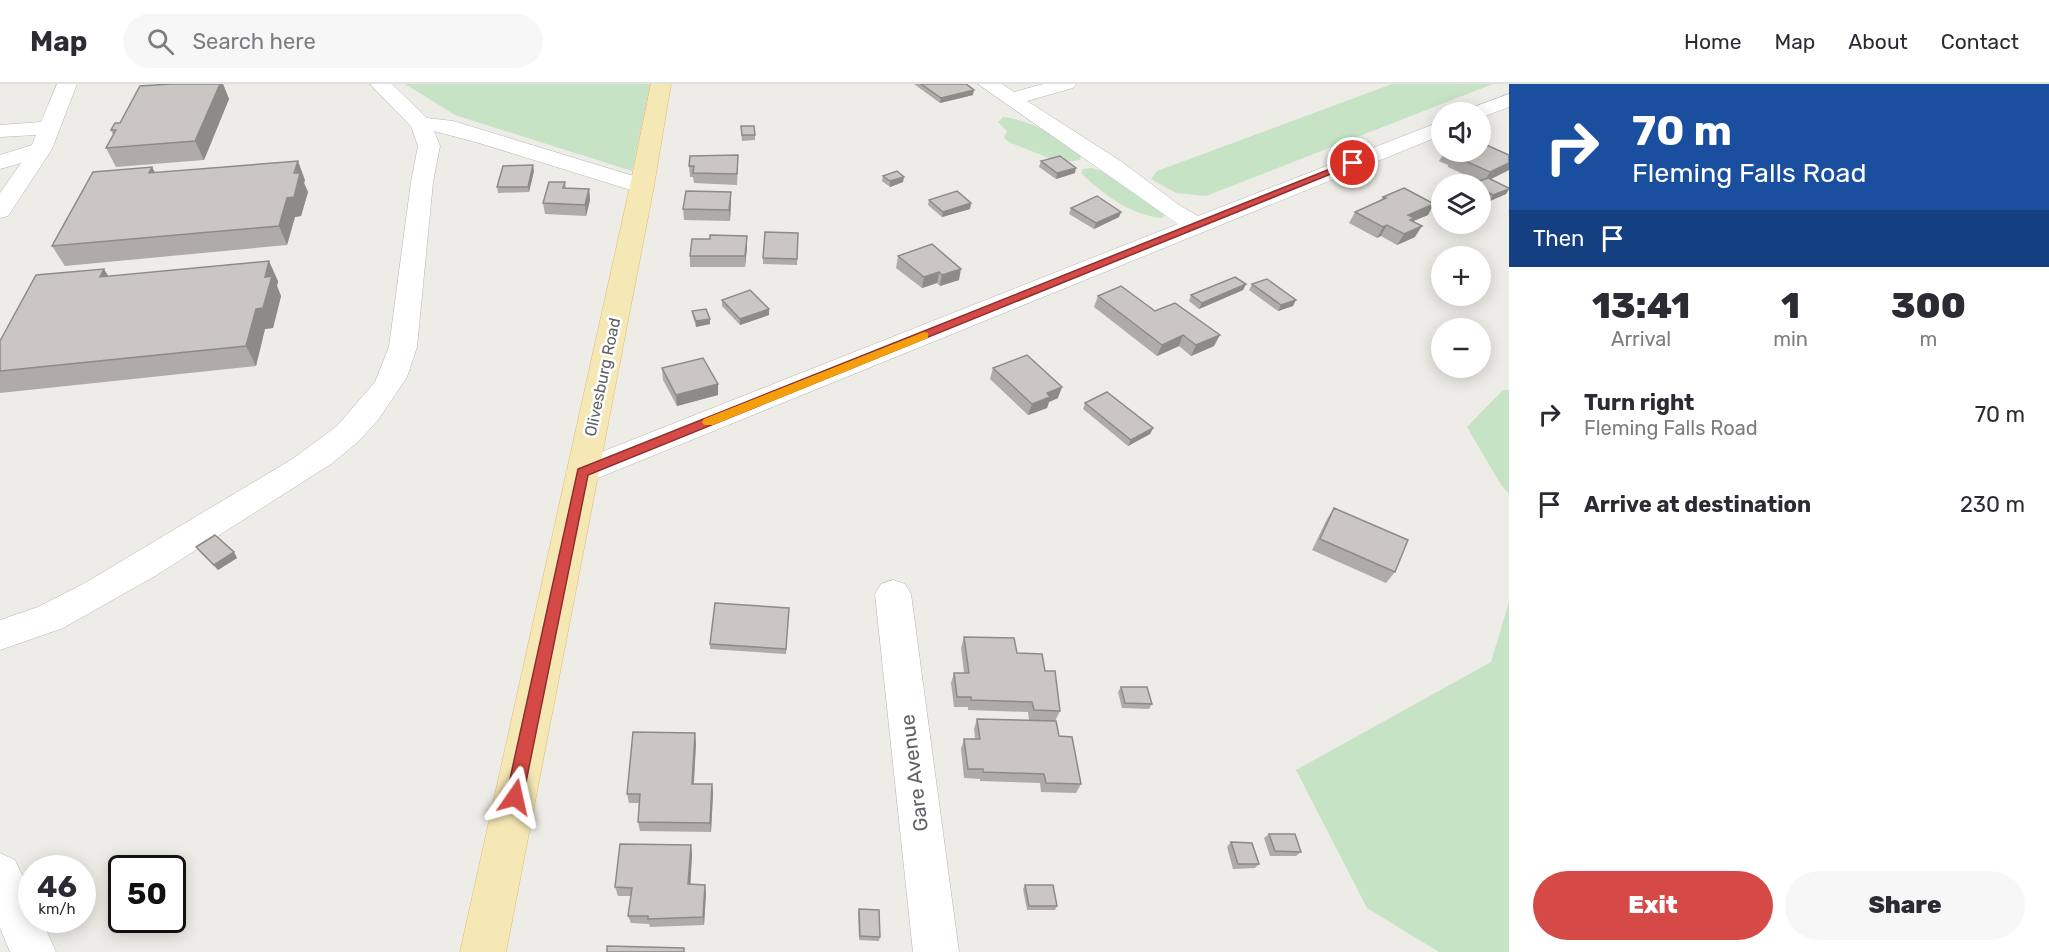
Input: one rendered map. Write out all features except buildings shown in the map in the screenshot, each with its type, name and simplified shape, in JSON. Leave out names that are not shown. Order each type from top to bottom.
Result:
[{"type":"main road","name":"Olivesburg Road","points":[[483,952],[642,186],[661,84]]},
{"type":"street","points":[[0,211],[41,149],[67,84]]},
{"type":"street","points":[[0,635],[57,615],[88,599],[325,452],[360,421],[399,367],[422,182],[429,146],[422,124],[380,84]]},
{"type":"street","points":[[988,84],[1114,167],[1171,210],[1198,226]]},
{"type":"street","points":[[1010,99],[1066,84]]},
{"type":"street","points":[[1491,107],[1509,100]]},
{"type":"street","points":[[422,124],[445,126],[642,186]]},
{"type":"street","points":[[0,131],[50,128]]},
{"type":"street","points":[[582,472],[1431,131]]},
{"type":"street","points":[[0,162],[41,149]]},
{"type":"street","name":"Gare Avenue","points":[[893,594],[936,952]]},
{"type":"street","points":[[0,875],[26,949]]},
{"type":"green space","points":[[405,84],[650,84],[632,171],[455,115]]},
{"type":"green space","points":[[1392,84],[1493,84],[1447,102],[1431,102],[1431,108],[1206,196],[1176,193],[1151,179],[1157,171]]},
{"type":"green space","points":[[1003,117],[1024,122],[1044,131],[1081,154],[1080,160],[1062,163],[1011,143],[1004,138],[1007,131],[998,122]]},
{"type":"green space","points":[[1092,168],[1105,172],[1168,213],[1162,218],[1151,216],[1118,203],[1081,173],[1083,169]]},
{"type":"green space","points":[[1503,390],[1509,390],[1509,494],[1501,485],[1467,427]]},
{"type":"green space","points":[[1509,602],[1509,952],[1439,952],[1367,908],[1296,770],[1491,662]]},
{"type":"slow traffic","points":[[709,422],[924,336]]},
{"type":"route","points":[[515,797],[582,472],[1353,163]]}]
